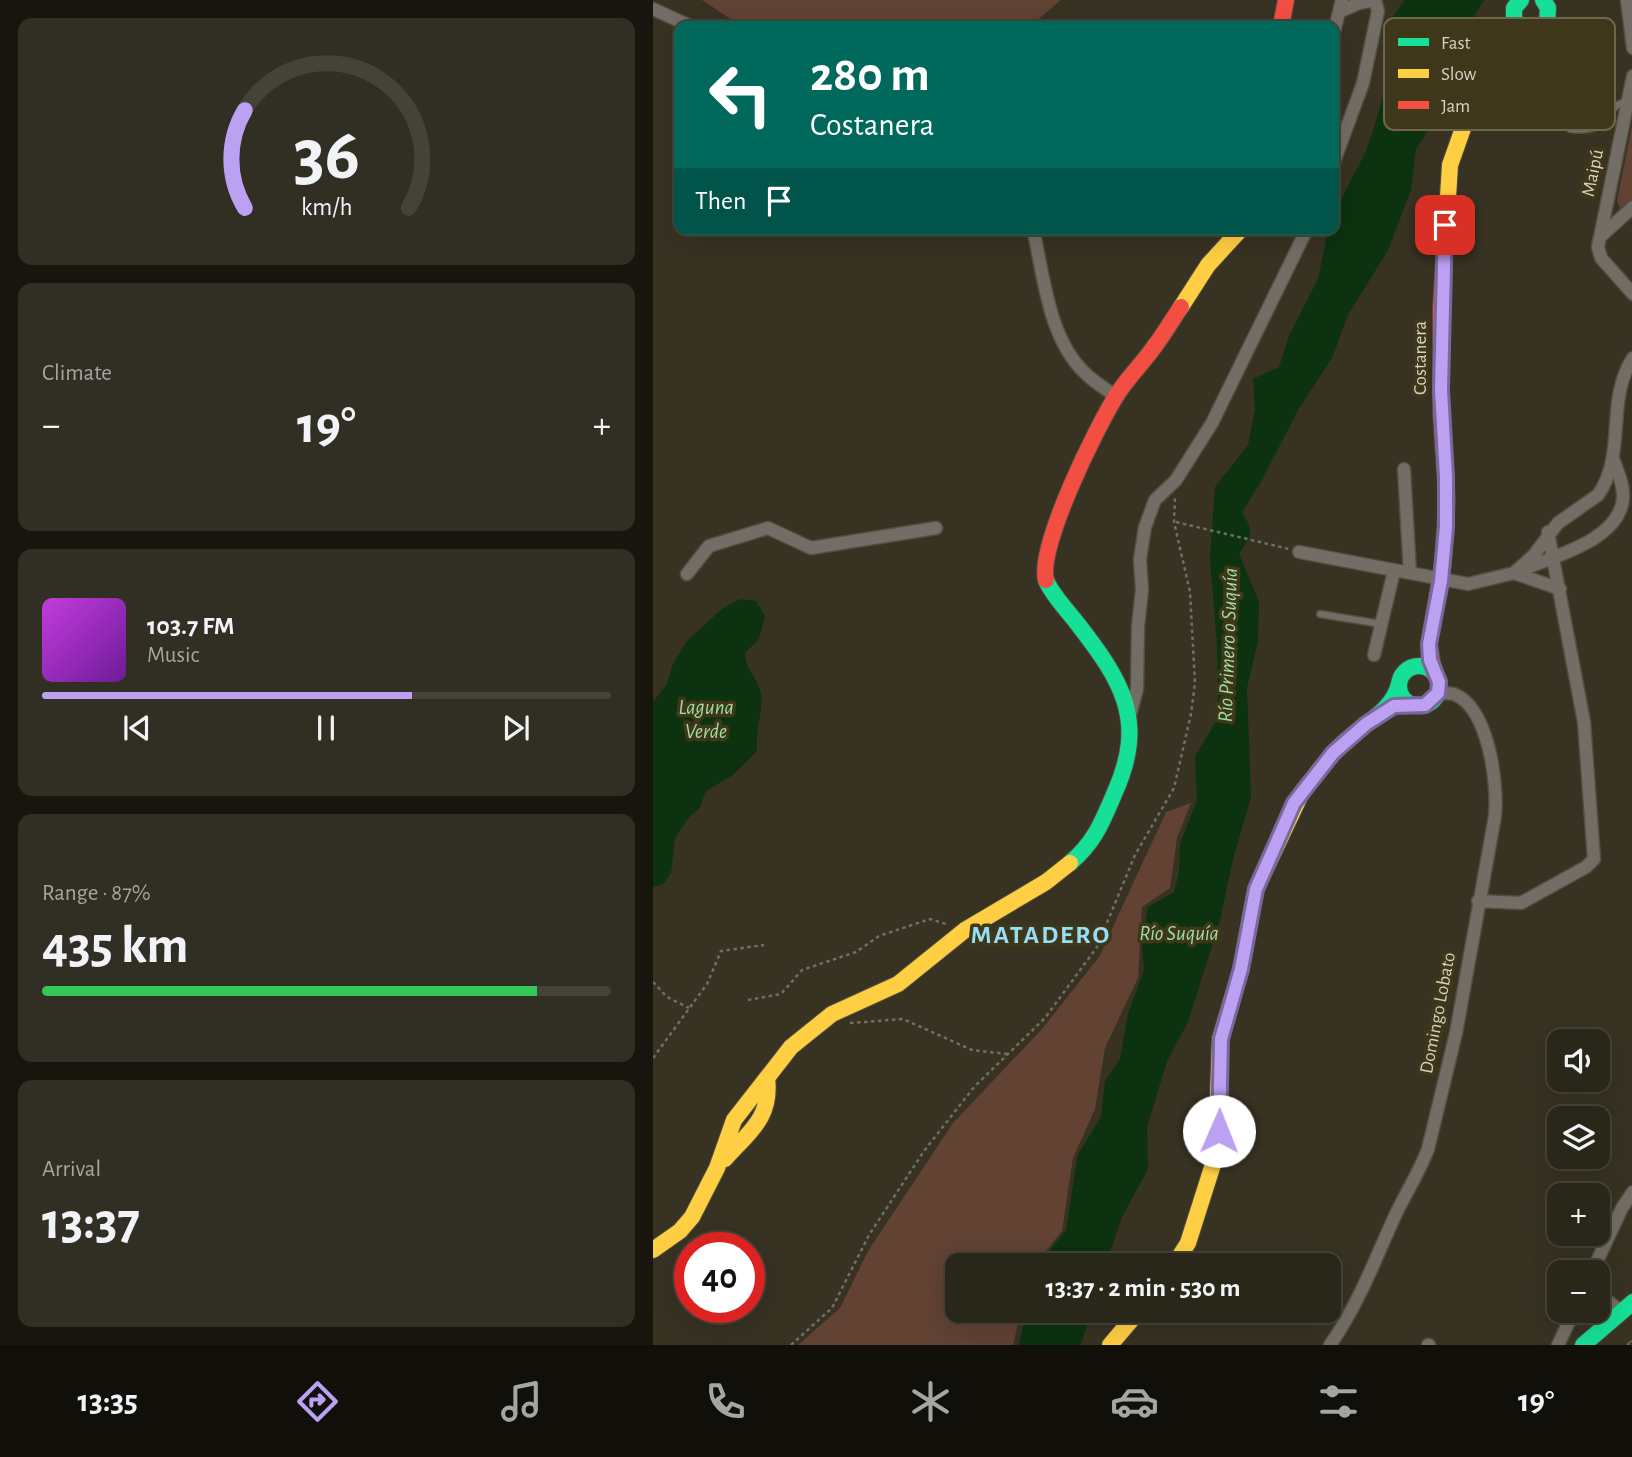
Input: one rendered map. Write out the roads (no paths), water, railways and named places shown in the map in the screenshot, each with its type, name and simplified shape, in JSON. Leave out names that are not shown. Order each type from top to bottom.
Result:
[{"type":"street","points":[[1282,21],[1286,0]]},
{"type":"street","points":[[1339,148],[1363,83],[1377,11],[1375,0],[1340,6]]},
{"type":"street","points":[[1514,18],[1514,8],[1520,0]]},
{"type":"street","points":[[1627,0],[1632,48]]},
{"type":"street","points":[[653,9],[679,21]]},
{"type":"street","name":"Maipú","points":[[1600,237],[1632,76]]},
{"type":"street","name":"Costanera","points":[[1181,1253],[1188,1243],[1216,1155],[1221,1039],[1241,969],[1256,889],[1301,793],[1333,753],[1385,710],[1396,696],[1405,672],[1421,659],[1429,644],[1441,581],[1447,500],[1441,412],[1441,308],[1450,165],[1462,130]]},
{"type":"street","points":[[1632,208],[1600,237],[1598,247],[1601,258],[1632,294]]},
{"type":"street","points":[[1034,235],[1057,328],[1066,349],[1083,371],[1116,396]]},
{"type":"street","points":[[1130,715],[1112,671],[1053,594],[1044,573],[1046,551],[1060,511],[1116,396],[1132,372],[1153,349],[1208,265],[1236,235]]},
{"type":"street","points":[[653,1250],[680,1231],[692,1217],[718,1168],[734,1121],[791,1048],[832,1014],[899,984],[965,930],[1046,882],[1088,848],[1126,767],[1129,754],[1130,715],[1137,689],[1138,626],[1142,590],[1140,559],[1145,527],[1155,500],[1176,480],[1212,423],[1304,235]]},
{"type":"street","points":[[1299,552],[1468,584],[1514,573],[1590,542],[1616,517],[1623,502],[1614,461],[1618,397],[1632,358]]},
{"type":"street","points":[[1514,573],[1534,555],[1548,532],[1598,495],[1614,461]]},
{"type":"street","points":[[1404,469],[1410,573]]},
{"type":"street","points":[[686,574],[709,546],[769,528],[811,548],[936,528]]},
{"type":"street","points":[[1478,901],[1509,904],[1529,900],[1586,867],[1594,859],[1584,722],[1548,532]]},
{"type":"street","points":[[1374,655],[1394,572]]},
{"type":"street","points":[[1514,573],[1560,589]]},
{"type":"street","name":"Costanera","points":[[1385,710],[1425,705],[1438,693],[1439,682],[1434,673],[1429,644]]},
{"type":"street","points":[[1410,668],[1423,667],[1434,673]]},
{"type":"street","points":[[1399,684],[1402,696],[1412,705]]},
{"type":"street","name":"Domingo Lobato","points":[[1330,1345],[1361,1295],[1428,1149],[1456,1033],[1495,816],[1497,793],[1478,718],[1468,704],[1454,694],[1438,693]]},
{"type":"street","points":[[1598,1260],[1632,1192]]},
{"type":"street","points":[[1583,1345],[1627,1307],[1610,1299]]},
{"type":"street","points":[[1110,1345],[1129,1323]]},
{"type":"street","points":[[1558,1345],[1568,1323]]},
{"type":"lane","points":[[1615,108],[1627,102]]},
{"type":"lane","points":[[1320,614],[1381,624]]},
{"type":"water","name":"Río Suquía","points":[[1404,0],[1484,0],[1473,18],[1393,18]]},
{"type":"water","name":"Río Suquía","points":[[1384,92],[1384,130],[1428,130],[1416,149],[1411,190],[1388,250],[1348,315],[1332,358],[1298,410],[1262,480],[1242,512],[1250,533],[1239,554],[1259,602],[1258,641],[1247,688],[1251,797],[1233,859],[1220,920],[1188,1022],[1167,1061],[1147,1127],[1148,1169],[1121,1219],[1110,1253],[1048,1253],[1066,1230],[1078,1154],[1101,1117],[1105,1081],[1120,1059],[1128,1014],[1144,970],[1142,944],[1148,907],[1174,892],[1179,873],[1180,844],[1197,800],[1195,756],[1218,718],[1217,646],[1210,558],[1215,487],[1248,445],[1255,409],[1253,379],[1279,367],[1289,336],[1318,279],[1327,235],[1339,235],[1339,205],[1366,151]]},
{"type":"water","name":"Laguna Verde","points":[[740,599],[756,601],[765,616],[759,639],[745,653],[747,665],[761,694],[757,751],[733,775],[706,791],[699,809],[689,817],[675,838],[671,873],[663,884],[653,887],[653,702],[667,684],[672,666],[686,642],[722,609]]},
{"type":"water","points":[[1024,1323],[1087,1323],[1081,1345],[1019,1345]]},
{"type":"district","name":"MATADERO","points":[[1041,935]]},
{"type":"water label","name":"Río Primero o Suquía","points":[[1228,645]]}]
